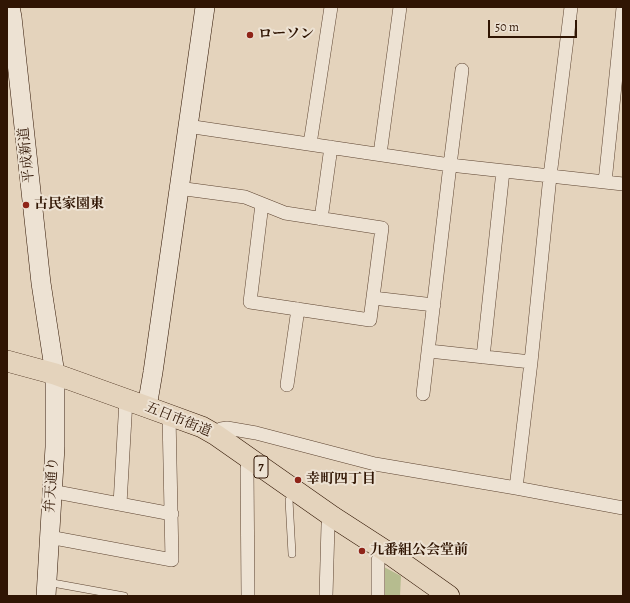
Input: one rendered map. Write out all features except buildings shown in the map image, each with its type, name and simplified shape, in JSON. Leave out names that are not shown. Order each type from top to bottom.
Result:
[{"type":"main road","name":"五日市街道","points":[[7,361],[55,374],[202,427],[216,435],[449,596]]},
{"type":"street","name":"平成新道","points":[[10,7],[41,282],[55,374]]},
{"type":"street","points":[[147,406],[204,7]]},
{"type":"street","points":[[310,144],[331,7]]},
{"type":"street","points":[[380,154],[400,7]]},
{"type":"street","points":[[516,488],[570,7]]},
{"type":"street","points":[[605,182],[623,8]]},
{"type":"street","points":[[423,394],[462,70]]},
{"type":"street","points":[[187,126],[450,165],[623,184]]},
{"type":"street","points":[[321,219],[331,147]]},
{"type":"street","points":[[483,357],[503,171]]},
{"type":"street","points":[[178,188],[245,197],[284,213],[382,228],[370,320],[250,302],[262,204]]},
{"type":"street","points":[[373,298],[434,305]]},
{"type":"street","points":[[287,385],[298,309]]},
{"type":"street","points":[[429,351],[531,362]]},
{"type":"street","name":"弁天通り","points":[[46,589],[55,447],[55,374]]},
{"type":"street","points":[[120,504],[126,400]]},
{"type":"street","points":[[49,537],[172,560],[169,415]]},
{"type":"street","points":[[216,435],[221,428],[256,432],[375,464],[623,508]]},
{"type":"street","points":[[248,596],[247,468],[253,461]]},
{"type":"street","points":[[51,492],[172,514]]},
{"type":"street","points":[[326,596],[328,525],[333,517]]},
{"type":"street","points":[[378,596],[378,560],[384,550]]},
{"type":"lane","points":[[292,554],[289,500],[296,491]]},
{"type":"lane","points":[[46,589],[124,596]]},
{"type":"green space","points":[[384,567],[401,576],[400,596],[384,596]]},
{"type":"place","name":"ローソン","points":[[250,35]]},
{"type":"place","name":"古民家園東","points":[[26,205]]},
{"type":"place","name":"幸町四丁目","points":[[298,480]]},
{"type":"place","name":"九番組公会堂前","points":[[362,551]]}]
